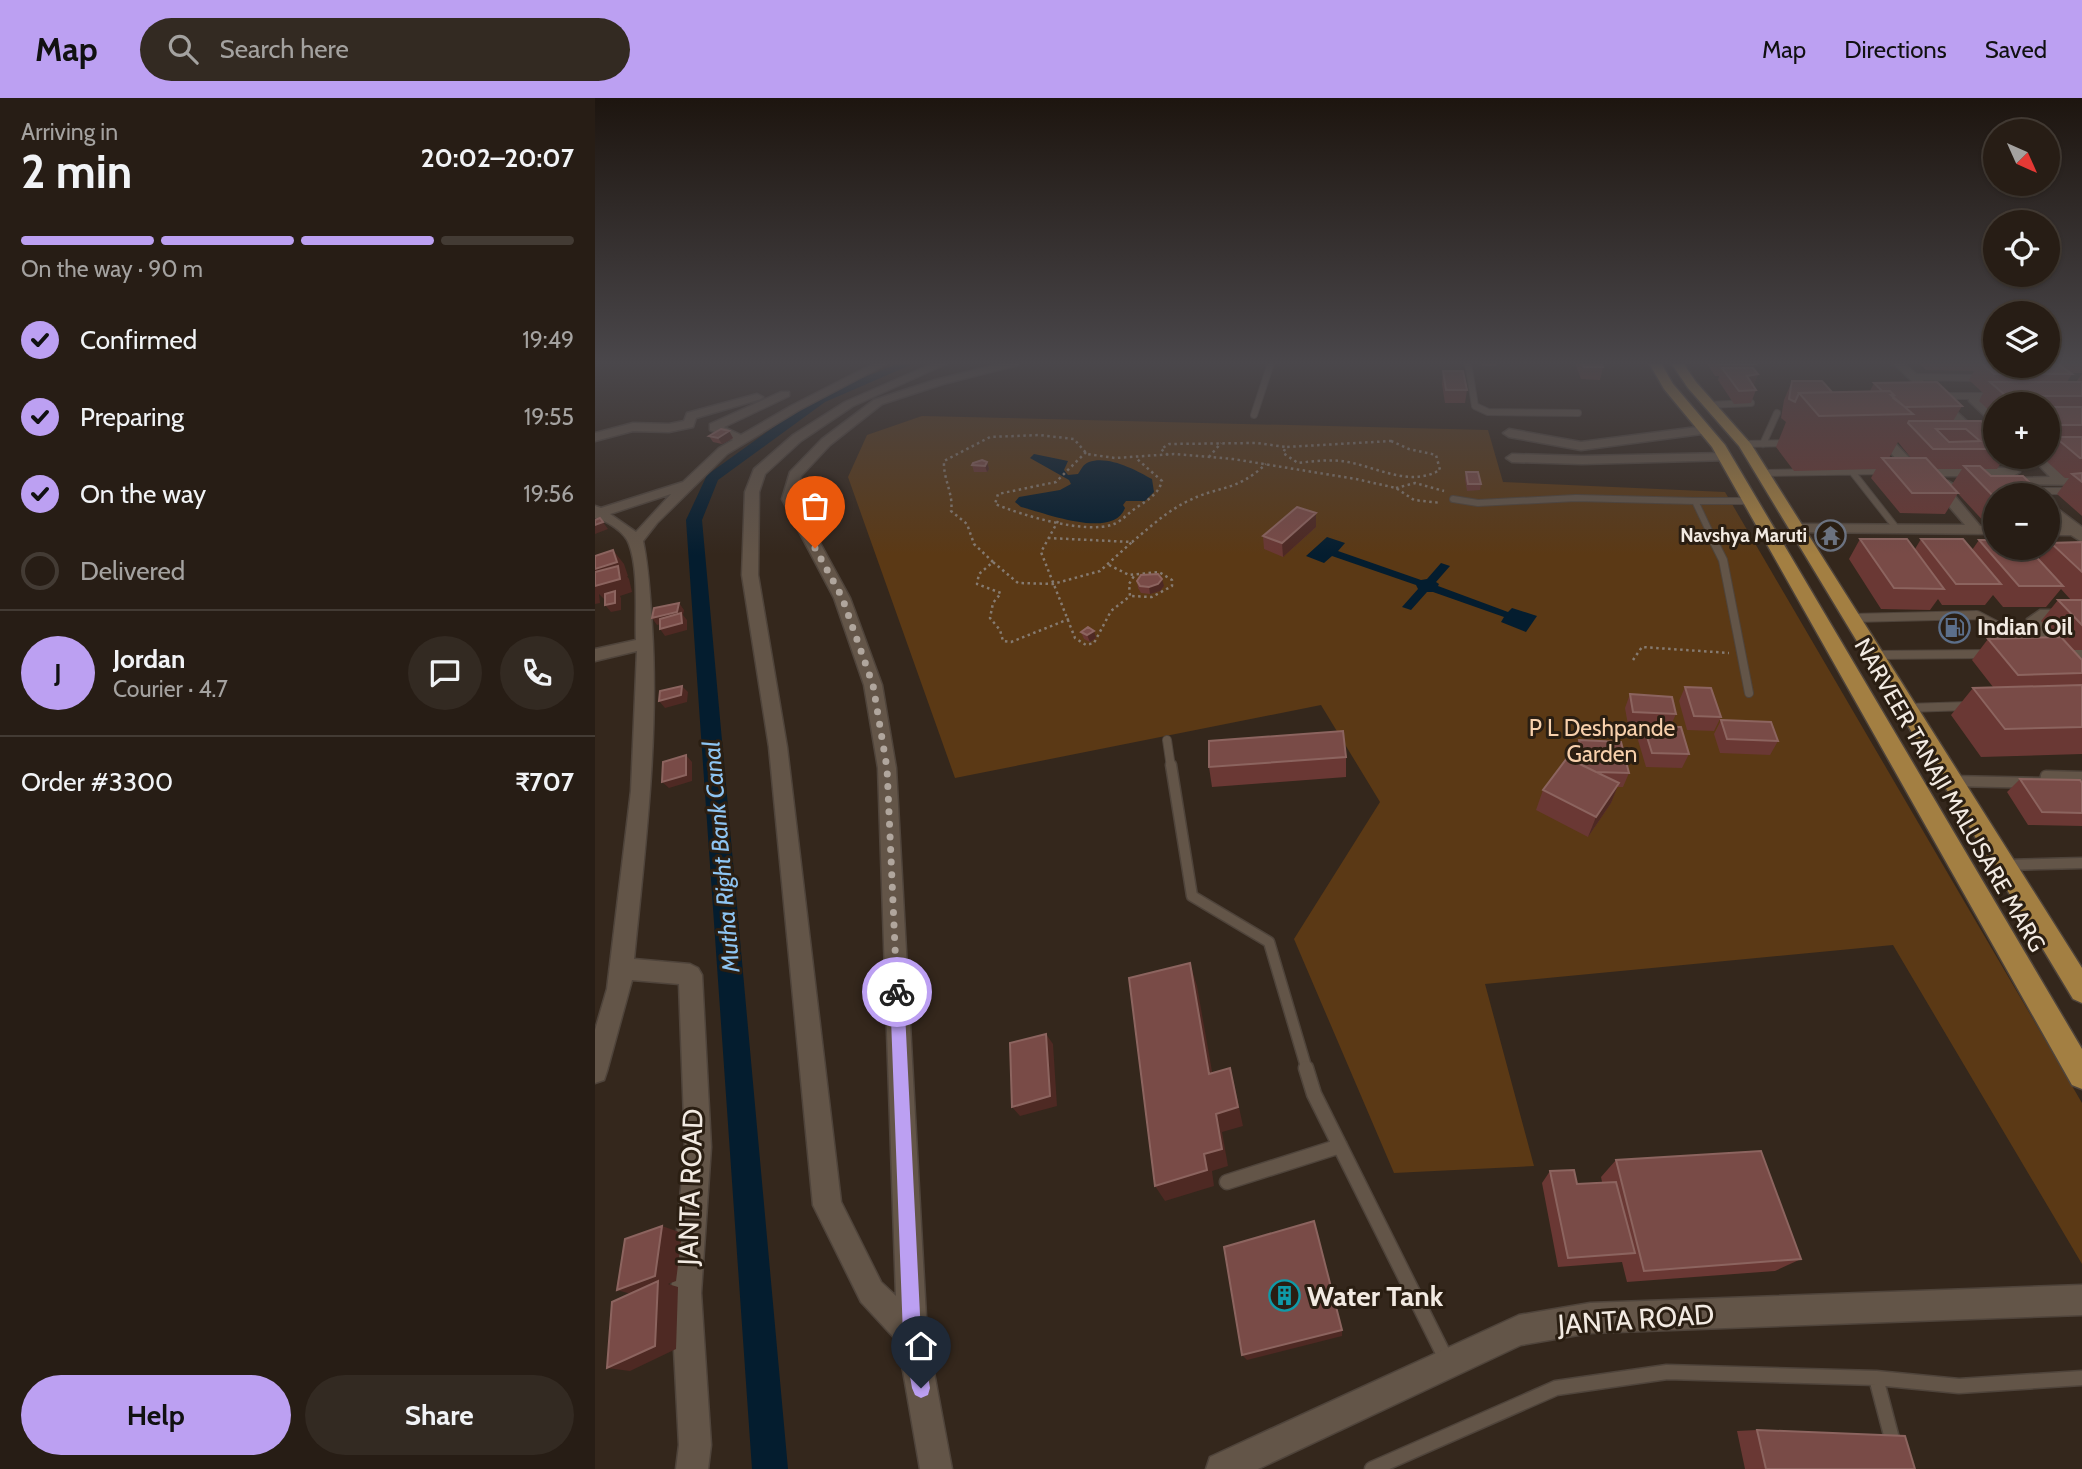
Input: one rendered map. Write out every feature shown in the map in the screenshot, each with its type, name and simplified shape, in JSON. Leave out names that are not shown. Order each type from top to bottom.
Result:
[{"type":"main road","name":"NARVEER TANAJI MALUSARE MARG","points":[[1702,427],[1730,464],[1772,534],[2082,1075]]},
{"type":"main road","name":"NARVEER TANAJI MALUSARE MARG","points":[[1728,427],[1744,444],[1802,534],[1906,708],[2082,991]]},
{"type":"main road","points":[[1772,534],[1802,534]]},
{"type":"street","points":[[595,437],[633,427],[677,427]]},
{"type":"street","points":[[714,427],[743,440]]},
{"type":"street","points":[[636,541],[652,520],[723,451],[764,427]]},
{"type":"street","points":[[814,427],[797,438],[759,472],[752,492],[750,575],[778,747],[827,1205],[871,1292],[912,1335]]},
{"type":"street","points":[[846,427],[826,442],[795,475],[789,499],[842,597],[873,685],[887,768],[912,1335],[936,1469]]},
{"type":"street","points":[[1888,427],[1911,433],[1892,437],[1887,442],[1913,470],[2012,483]]},
{"type":"street","points":[[1958,427],[1983,443]]},
{"type":"street","points":[[1509,433],[1581,446],[1705,430]]},
{"type":"street","points":[[1512,458],[1730,464]]},
{"type":"street","points":[[1523,467],[1730,464]]},
{"type":"street","points":[[2011,469],[2025,483]]},
{"type":"street","points":[[2048,469],[2061,481]]},
{"type":"street","points":[[2044,483],[2082,481]]},
{"type":"street","points":[[596,512],[689,483]]},
{"type":"street","points":[[1976,530],[1942,487],[1983,484]]},
{"type":"street","points":[[595,1071],[618,989],[621,968],[641,791],[644,644],[640,560],[636,541],[624,528],[596,512]]},
{"type":"street","points":[[2060,517],[2080,536]]},
{"type":"street","points":[[1802,534],[1897,529],[1983,530]]},
{"type":"street","points":[[2060,533],[2080,536]]},
{"type":"street","points":[[1802,534],[1983,542]]},
{"type":"street","points":[[2060,540],[2080,536]]},
{"type":"street","points":[[2082,615],[2040,615],[2035,619],[2063,651],[2082,654]]},
{"type":"street","points":[[595,655],[644,644]]},
{"type":"street","name":"JANTA ROAD","points":[[621,968],[690,975],[698,1147],[686,1293],[695,1445],[692,1469]]},
{"type":"street","name":"JANTA ROAD","points":[[1222,1469],[1519,1330],[1590,1318],[2082,1300]]},
{"type":"lane","points":[[1763,444],[1771,427]]},
{"type":"lane","points":[[1744,444],[1800,443]]},
{"type":"lane","points":[[1762,472],[1884,471]]},
{"type":"lane","points":[[1853,473],[1897,529]]},
{"type":"lane","points":[[2060,489],[2082,491]]},
{"type":"lane","points":[[1453,499],[1478,502],[1576,498],[1752,501]]},
{"type":"lane","points":[[1695,501],[1723,560],[1749,693]]},
{"type":"lane","points":[[1852,618],[1977,615],[1998,626],[2001,634],[1992,638]]},
{"type":"lane","points":[[1874,655],[2001,654]]},
{"type":"lane","points":[[1906,708],[1984,706]]},
{"type":"lane","points":[[1167,740],[1192,896],[1269,942],[1314,1094],[1447,1362]]},
{"type":"lane","points":[[1952,781],[2045,783],[2046,776],[2082,777]]},
{"type":"lane","points":[[2004,866],[2082,863]]},
{"type":"lane","points":[[1227,1182],[1340,1146]]},
{"type":"lane","points":[[1372,1469],[1556,1388],[1667,1372],[1876,1378],[1959,1386],[2082,1378]]},
{"type":"lane","points":[[1876,1378],[1900,1469]]},
{"type":"path","points":[[1266,464],[1240,486],[1195,498],[1176,507],[1100,571],[1053,584],[1018,583],[974,544],[973,533],[967,522],[951,512],[953,501],[945,481],[944,461],[990,437],[1039,435],[1074,439],[1086,452],[1115,458],[1168,455],[1209,457],[1266,464],[1396,488],[1414,500],[1438,503],[1453,499],[1449,492],[1415,483],[1396,488]]},
{"type":"path","points":[[1168,455],[1161,449],[1169,444],[1257,443],[1286,447],[1391,441],[1436,456],[1440,462],[1440,470],[1428,477],[1384,474],[1349,461],[1298,463],[1283,453],[1286,447]]},
{"type":"path","points":[[1209,457],[1221,443]]},
{"type":"path","points":[[1086,452],[1056,482],[997,494],[995,504],[1009,511],[1058,522],[1109,526],[1125,518],[1128,512],[1151,499],[1160,489],[1161,481],[1136,458]]},
{"type":"path","points":[[1058,522],[1041,552],[1075,638],[1086,645],[1094,643],[1104,617],[1116,604],[1129,596],[1149,599],[1165,593],[1172,586],[1172,580],[1167,574],[1158,571],[1134,576],[1108,565]]},
{"type":"path","points":[[1048,538],[1132,542]]},
{"type":"path","points":[[993,562],[979,573],[977,584],[1001,593],[993,603],[990,618],[1000,630],[1003,641],[1011,642],[1069,620]]},
{"type":"path","points":[[1129,596],[1129,584],[1134,576]]},
{"type":"path","points":[[1633,660],[1642,647],[1741,654]]},
{"type":"green space","name":"P L Deshpande Garden","points":[[890,427],[1366,427],[1488,430],[1503,482],[1725,492],[2082,1103],[2082,1264],[1893,945],[1485,984],[1534,1166],[1394,1173],[1294,939],[1380,802],[1321,705],[955,778],[848,477],[867,435]]},
{"type":"water","points":[[1034,454],[1068,461],[1064,470],[1068,475],[1078,474],[1085,464],[1097,460],[1122,464],[1152,479],[1154,492],[1145,501],[1126,501],[1123,505],[1125,508],[1118,517],[1107,522],[1077,522],[1021,507],[1015,502],[1019,497],[1060,490],[1071,484],[1069,480],[1030,458]]},
{"type":"water","points":[[1327,537],[1345,543],[1338,551],[1421,580],[1427,579],[1441,563],[1450,566],[1436,582],[1438,586],[1508,612],[1512,608],[1537,616],[1526,632],[1501,622],[1504,617],[1433,592],[1427,592],[1411,610],[1402,607],[1418,589],[1416,585],[1332,556],[1324,563],[1306,556]]},
{"type":"building","points":[[1912,427],[1983,427],[1983,449],[1933,449]],"holes":[[[1936,429],[1966,429],[1980,441],[1949,442]]]},
{"type":"building","points":[[721,429],[729,431],[718,438],[709,436]]},
{"type":"building","points":[[2060,437],[2082,437],[2080,458],[2060,441]]},
{"type":"building","points":[[1882,458],[1926,458],[1958,493],[1912,493]]},
{"type":"building","points":[[982,460],[987,462],[985,466],[972,465],[973,463]]},
{"type":"building","points":[[1964,466],[1980,466],[1991,476],[2023,476],[2030,483],[1983,483],[1983,486]]},
{"type":"building","points":[[1466,472],[1478,472],[1481,484],[1468,484]]},
{"type":"building","points":[[2082,473],[2082,482],[2072,474]]},
{"type":"building","points":[[1297,507],[1316,513],[1282,543],[1263,536]]},
{"type":"building","points":[[600,518],[603,522],[595,525],[595,520]]},
{"type":"building","points":[[1860,539],[1907,539],[1944,589],[1894,588]]},
{"type":"building","points":[[1921,539],[1963,539],[2001,584],[1956,584]]},
{"type":"building","points":[[2082,542],[2082,572],[2060,551],[2060,543]]},
{"type":"building","points":[[613,550],[617,562],[595,569],[595,556]]},
{"type":"building","points":[[1996,560],[2039,560],[2063,586],[2019,586]]},
{"type":"building","points":[[618,566],[620,579],[595,586],[595,572]]},
{"type":"building","points":[[1158,574],[1162,579],[1158,584],[1149,587],[1140,586],[1137,581],[1141,575]]},
{"type":"building","points":[[615,591],[615,603],[605,605],[605,594]]},
{"type":"building","points":[[2058,600],[2082,600],[2082,625]]},
{"type":"building","points":[[679,603],[677,612],[652,618],[654,608]]},
{"type":"building","points":[[681,613],[682,623],[660,629],[660,619]]},
{"type":"building","points":[[1088,627],[1094,631],[1087,635],[1081,632]]},
{"type":"building","points":[[2061,637],[2082,660],[2082,673],[2018,675],[1988,639]]},
{"type":"building","points":[[2082,685],[2082,727],[2005,729],[1973,688]]},
{"type":"building","points":[[682,686],[681,695],[659,701],[660,691]]},
{"type":"building","points":[[1685,687],[1711,688],[1721,717],[1694,716]]},
{"type":"building","points":[[1630,694],[1672,697],[1676,714],[1633,712]]},
{"type":"building","points":[[1721,720],[1771,722],[1778,741],[1727,739]]},
{"type":"building","points":[[1644,727],[1681,727],[1689,754],[1652,753]]},
{"type":"building","points":[[1343,731],[1346,757],[1209,767],[1209,741]]},
{"type":"building","points":[[1579,740],[1621,742],[1629,773],[1596,772],[1584,766]]},
{"type":"building","points":[[686,755],[686,775],[662,782],[663,762]]},
{"type":"building","points":[[1567,758],[1619,783],[1596,817],[1543,790]]},
{"type":"building","points":[[2020,779],[2080,780],[2082,813],[2042,812]]},
{"type":"building","points":[[1190,963],[1209,1074],[1230,1068],[1238,1107],[1216,1114],[1222,1149],[1204,1154],[1207,1170],[1155,1186],[1129,978]]},
{"type":"building","points":[[1046,1034],[1050,1096],[1012,1107],[1010,1043]]},
{"type":"building","points":[[1761,1151],[1801,1259],[1644,1271],[1616,1160]]},
{"type":"building","points":[[1574,1170],[1577,1184],[1616,1182],[1635,1253],[1568,1258],[1550,1171]]},
{"type":"building","name":"Water Tank","points":[[1314,1221],[1342,1330],[1242,1355],[1224,1247]]},
{"type":"building","points":[[662,1226],[655,1276],[617,1290],[625,1239]]},
{"type":"building","points":[[658,1281],[655,1346],[607,1368],[612,1302]]},
{"type":"building","points":[[1757,1430],[1905,1436],[1915,1469],[1766,1469]]},
{"type":"waterway","name":"Mutha Right Bank Canal","points":[[770,1469],[694,520],[712,478],[782,427]]},
{"type":"way so far","points":[[815,548],[842,597],[873,685],[887,768],[897,992]]},
{"type":"place","name":"Navshya Maruti","points":[[1830,535]]},
{"type":"place","name":"Indian Oil","points":[[1954,627]]},
{"type":"place","name":"Water Tank","points":[[1284,1296]]},
{"type":"route","points":[[897,992],[912,1335],[921,1388]]}]
